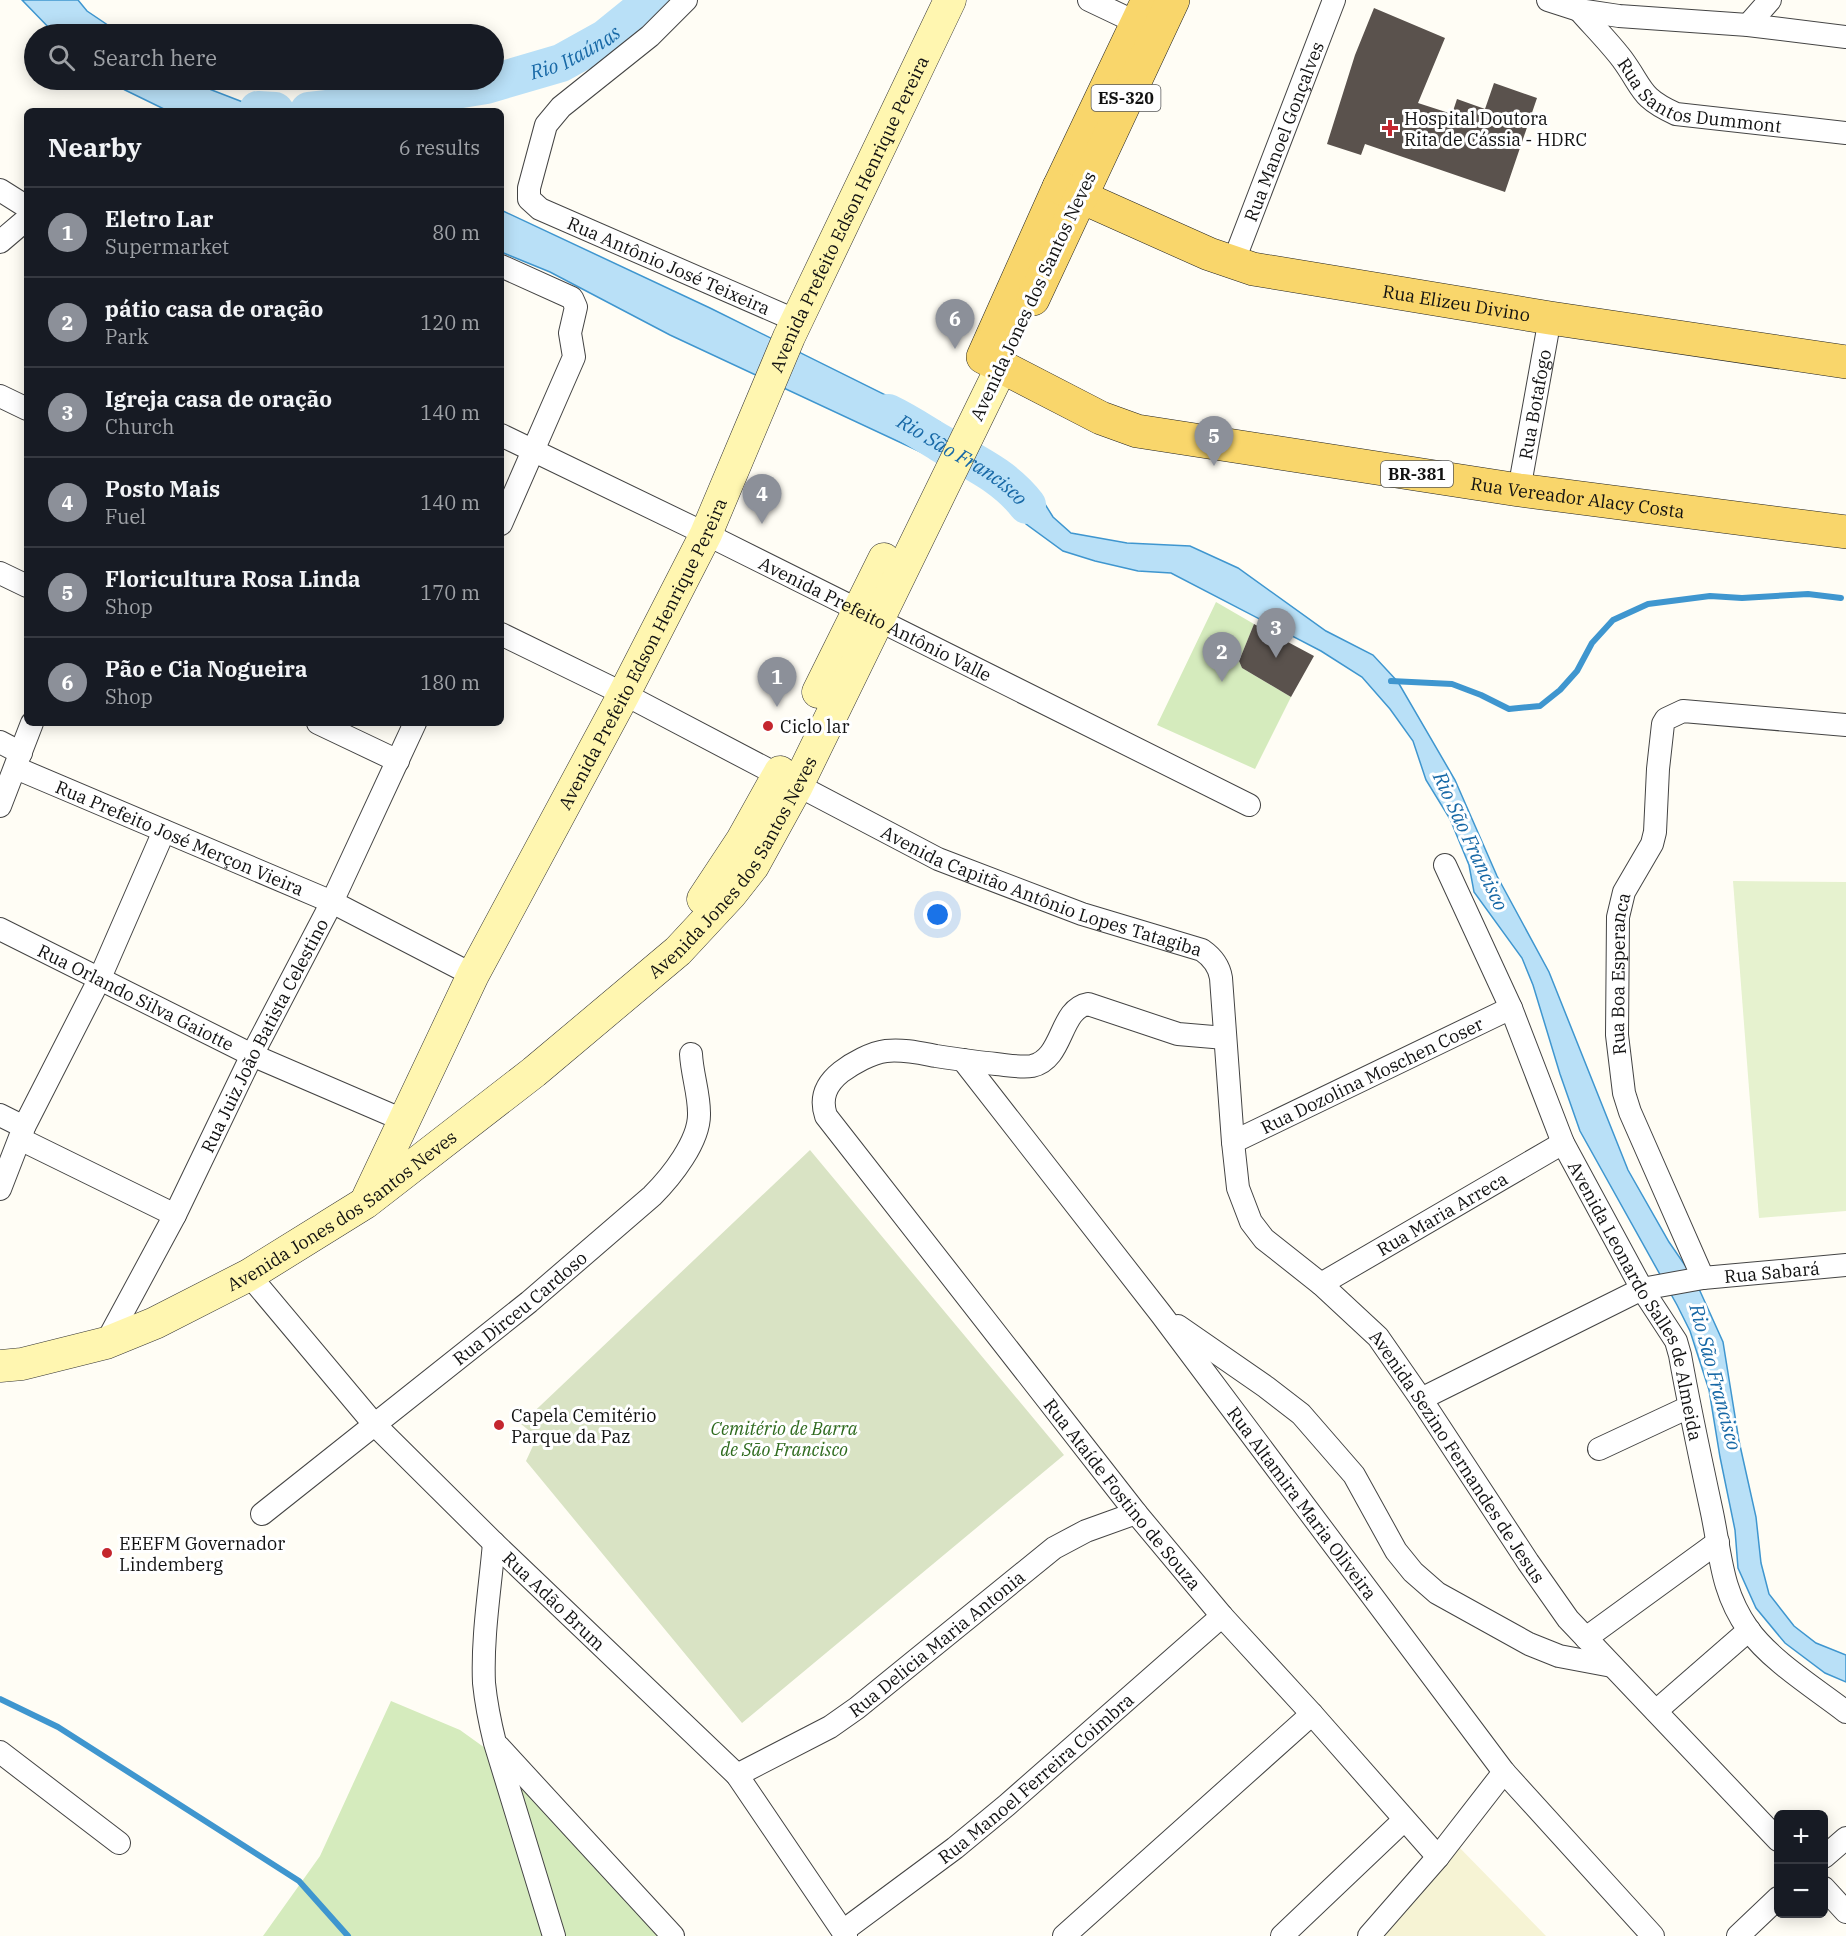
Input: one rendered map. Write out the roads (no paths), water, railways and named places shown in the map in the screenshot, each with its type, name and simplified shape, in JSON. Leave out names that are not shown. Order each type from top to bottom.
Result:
[{"type":"main road","name":"Avenida Prefeito Edson Henrique Pereira","points":[[365,1203],[473,975],[706,534],[766,388],[950,0]]},
{"type":"main road","name":"Avenida Jones dos Santos Neves","points":[[0,1366],[22,1364],[106,1343],[155,1323],[249,1275],[365,1203],[534,1072],[642,981],[742,840],[788,781],[992,361],[1147,18],[1173,0]]},
{"type":"main road","name":"Rua Elizeu Divino","points":[[1070,192],[1233,263],[1253,268],[1550,318],[1846,362]]},
{"type":"main road","name":"Rua Vereador Alacy Costa","points":[[992,361],[1101,418],[1137,431],[1519,490],[1846,532]]},
{"type":"street","name":"Rua Antônio José Teixeira","points":[[686,0],[650,36],[550,118],[546,125],[529,188],[531,203],[793,329]]},
{"type":"street","points":[[1089,0],[1147,18]]},
{"type":"street","name":"Rua Manoel Gonçalves","points":[[1233,263],[1334,0]]},
{"type":"street","points":[[1548,0],[1579,10],[1619,16],[1666,10],[1748,25],[1846,37]]},
{"type":"street","points":[[1748,25],[1770,0]]},
{"type":"street","name":"Rua Santos Dummont","points":[[1579,10],[1622,60],[1641,90],[1656,105],[1676,114],[1846,133]]},
{"type":"street","points":[[0,190],[24,205]]},
{"type":"street","points":[[0,242],[24,222]]},
{"type":"street","points":[[504,267],[572,298],[576,303],[570,333],[574,357],[504,517]]},
{"type":"street","name":"Rua Botafogo","points":[[1519,490],[1550,318]]},
{"type":"street","points":[[0,396],[24,408]]},
{"type":"street","name":"Avenida Prefeito Antônio Valle","points":[[504,436],[706,534],[1250,805]]},
{"type":"street","points":[[0,573],[24,585]]},
{"type":"street","name":"Avenida Capitão Antônio Lopes Tatagiba","points":[[504,635],[624,693],[938,859],[1082,914],[1202,950],[1210,956],[1219,970],[1225,1038]]},
{"type":"street","name":"Rua Boa Esperanca","points":[[1700,1278],[1630,1112],[1624,1093],[1617,1035],[1620,903],[1652,844],[1655,832],[1663,724],[1666,719],[1683,711],[1846,725]]},
{"type":"street","points":[[0,806],[31,726]]},
{"type":"street","points":[[324,726],[398,761]]},
{"type":"street","name":"Rua Juiz João Batista Celestino","points":[[106,1343],[175,1215],[252,1055],[332,902],[414,726]]},
{"type":"street","name":"Rua Prefeito José Merçon Vieira","points":[[0,742],[19,760],[164,831],[332,902],[473,975]]},
{"type":"street","points":[[0,1189],[22,1133],[99,980],[164,831]]},
{"type":"street","name":"Avenida Leonardo Salles de Almeida","points":[[1445,866],[1510,1008],[1563,1143],[1676,1341],[1724,1581],[1730,1599],[1749,1630],[1772,1654],[1846,1712]]},
{"type":"street","name":"Rua Orlando Silva Gaiotte","points":[[0,929],[252,1055],[403,1120]]},
{"type":"street","points":[[963,1060],[1020,1066],[1036,1065],[1053,1052],[1072,1014],[1082,1005],[1088,1004],[1178,1034],[1225,1038]]},
{"type":"street","name":"Rua Dozolina Moschen Coser","points":[[1233,1142],[1510,1008]]},
{"type":"street","name":"Avenida Sezino Fernandes de Jesus","points":[[1225,1038],[1238,1188],[1251,1222],[1264,1239],[1321,1284],[1377,1337],[1568,1619],[1774,1835]]},
{"type":"street","name":"Rua Ataíde Fostino de Souza","points":[[963,1060],[902,1050],[875,1053],[835,1077],[823,1095],[822,1105],[826,1116],[1136,1513],[1222,1617],[1312,1714],[1438,1857]]},
{"type":"street","name":"Rua Dirceu Cardoso","points":[[262,1514],[529,1302],[666,1182],[697,1130],[699,1114],[691,1054]]},
{"type":"street","name":"Rua Altamira Maria Oliveira","points":[[963,1060],[1161,1314],[1504,1773],[1653,1936]]},
{"type":"street","points":[[0,1115],[22,1133],[175,1215]]},
{"type":"street","name":"Rua Maria Arreca","points":[[1321,1284],[1563,1143]]},
{"type":"street","name":"Rua Sabará","points":[[1700,1278],[1846,1265]]},
{"type":"street","name":"Rua Adão Brum","points":[[249,1275],[374,1424],[737,1775],[844,1934]]},
{"type":"street","points":[[1421,1399],[1647,1287],[1700,1278]]},
{"type":"street","points":[[1161,1314],[1301,1414],[1354,1475],[1396,1551],[1413,1572],[1437,1593],[1529,1644],[1559,1656],[1612,1666]]},
{"type":"street","points":[[1599,1449],[1689,1407]]},
{"type":"street","name":"Rua Delicia Maria Antonia","points":[[737,1775],[830,1727],[857,1708],[1054,1548],[1086,1531],[1136,1513]]},
{"type":"street","points":[[1586,1638],[1718,1542]]},
{"type":"street","points":[[495,1543],[484,1652],[484,1682],[488,1712],[495,1743],[554,1936]]},
{"type":"street","name":"Rua Manoel Ferreira Coimbra","points":[[844,1934],[972,1834],[1222,1617]]},
{"type":"street","points":[[1656,1711],[1749,1630]]},
{"type":"street","points":[[1064,1936],[1312,1714]]},
{"type":"street","points":[[495,1743],[673,1936]]},
{"type":"street","points":[[0,1752],[119,1843]]},
{"type":"street","points":[[1369,1936],[1438,1857],[1504,1773]]},
{"type":"street","points":[[1282,1936],[1404,1820]]},
{"type":"street","points":[[1828,1854],[1846,1838]]},
{"type":"street","points":[[1828,1892],[1846,1912]]},
{"type":"street","points":[[1738,1936],[1774,1903]]},
{"type":"water","points":[[22,0],[78,0],[87,11],[106,24],[45,24]]},
{"type":"water","points":[[125,90],[212,90],[258,108],[162,108]]},
{"type":"water","points":[[504,211],[710,308],[940,422],[925,454],[670,335],[550,272],[504,253]]},
{"type":"water","points":[[994,466],[1035,488],[1053,517],[1071,533],[1127,543],[1190,546],[1238,568],[1326,631],[1373,655],[1398,682],[1455,780],[1497,876],[1549,972],[1628,1170],[1669,1242],[1695,1280],[1723,1342],[1739,1441],[1756,1517],[1761,1563],[1769,1594],[1794,1626],[1816,1643],[1846,1655],[1846,1682],[1825,1673],[1785,1643],[1756,1608],[1738,1568],[1735,1530],[1709,1390],[1690,1331],[1580,1131],[1533,985],[1522,958],[1474,892],[1469,865],[1450,819],[1426,780],[1413,741],[1390,709],[1362,677],[1321,651],[1171,573],[1138,571],[1063,551],[1026,524],[1016,501],[985,484]]},
{"type":"waterway","name":"Rio Itaúnas","points":[[504,80],[561,63],[606,38],[653,0]]},
{"type":"waterway","name":"Rio Itaúnas","points":[[336,108],[456,90]]},
{"type":"waterway","name":"Rio São Francisco","points":[[888,413],[998,477],[1027,505]]},
{"type":"waterway","points":[[1391,681],[1452,684],[1509,709],[1540,706],[1560,690],[1577,671],[1592,643],[1613,620],[1648,604],[1710,596],[1742,598],[1808,594],[1841,598]]},
{"type":"waterway","points":[[0,1699],[58,1727],[299,1881],[348,1936]]},
{"type":"place","name":"Hospital Doutora Rita de Cássia - HDRC","points":[[1390,128]]},
{"type":"place","name":"Pão e Cia Nogueira","points":[[955,349]]},
{"type":"place","name":"Floricultura Rosa Linda","points":[[1214,466]]},
{"type":"place","name":"Posto Mais","points":[[762,524]]},
{"type":"place","name":"Igreja casa de oração","points":[[1276,658]]},
{"type":"place","name":"pátio casa de oração","points":[[1222,682]]},
{"type":"place","name":"Eletro Lar","points":[[777,707]]},
{"type":"place","name":"Ciclo lar","points":[[768,726]]},
{"type":"place","name":"Capela Cemitério Parque da Paz","points":[[499,1425]]},
{"type":"place","name":"EEEFM Governador Lindemberg","points":[[107,1553]]},
{"type":"park label","name":"Cemitério de Barra de São Francisco","points":[[784,1438]]}]
